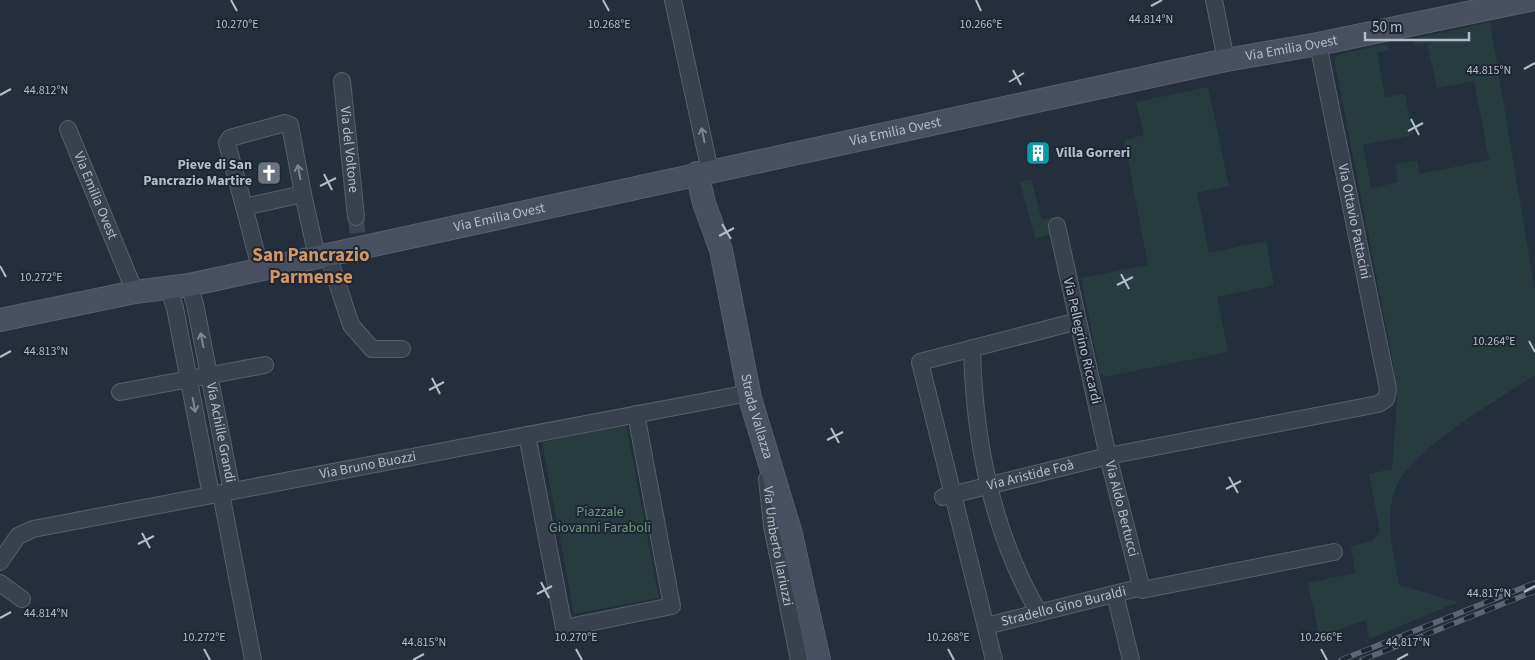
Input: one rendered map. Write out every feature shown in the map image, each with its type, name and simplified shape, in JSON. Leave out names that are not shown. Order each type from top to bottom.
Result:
[{"type":"street","points":[[673,0],[695,99],[704,172]]},
{"type":"street","points":[[1214,0],[1226,60]]},
{"type":"street","name":"Via Emilia Ovest","points":[[0,320],[135,292],[179,287],[322,256],[359,244],[1226,60],[1318,44],[1530,0]]},
{"type":"street","name":"Via Ottavio Pattacini","points":[[1318,44],[1388,389],[1386,399]]},
{"type":"street","name":"Via del Voltone","points":[[342,81],[356,218]]},
{"type":"street","points":[[260,269],[227,143],[230,138],[286,123],[290,126],[303,194],[322,256],[351,325],[356,333],[372,349],[402,349]]},
{"type":"street","name":"Via Emilia Ovest","points":[[68,129],[135,292]]},
{"type":"street","name":"Strada Vallazza","points":[[704,172],[704,203],[721,250],[749,393],[791,534],[819,660]]},
{"type":"street","points":[[246,213],[303,194]]},
{"type":"street","name":"Via Pellegrino Riccardi","points":[[1057,226],[1108,456]]},
{"type":"street","name":"Via Achille Grandi","points":[[179,287],[195,304],[209,376],[221,493]]},
{"type":"street","name":"Via Achille Grandi","points":[[179,287],[175,308],[189,379],[221,493]]},
{"type":"street","points":[[994,660],[948,496],[920,362],[1078,321]]},
{"type":"street","points":[[972,348],[975,413],[989,486],[1007,545],[1039,613]]},
{"type":"street","name":"Via Achille Grandi","points":[[120,392],[265,365]]},
{"type":"street","name":"Via Bruno Buozzi","points":[[0,562],[18,536],[28,530],[749,393]]},
{"type":"street","name":"Via Aldo Bertucci","points":[[1142,587],[1108,456],[1378,404],[1386,399]]},
{"type":"street","points":[[528,435],[564,628],[672,606],[636,414]]},
{"type":"street","name":"Via Umberto Ilariuzzi","points":[[760,432],[766,459],[772,526],[798,660]]},
{"type":"street","name":"Via Aristide Foà","points":[[948,496],[1108,456]]},
{"type":"street","points":[[221,493],[253,660]]},
{"type":"street","points":[[1142,587],[1142,590],[1334,552]]},
{"type":"street","points":[[0,583],[22,599]]},
{"type":"street","name":"Stradello Gino Buraldi","points":[[986,626],[1142,587]]},
{"type":"street","points":[[1115,594],[1131,660]]},
{"type":"green space","points":[[1490,22],[1535,291],[1535,375],[1436,442],[1404,474],[1395,490],[1390,513],[1390,525],[1399,585],[1458,602],[1369,639],[1366,620],[1319,636],[1308,583],[1355,573],[1351,546],[1372,541],[1380,532],[1369,474],[1392,469],[1397,401],[1393,362],[1334,58],[1341,54],[1387,44],[1389,50],[1377,53],[1385,97],[1405,94],[1413,135],[1363,145],[1371,188],[1398,182],[1396,164],[1417,161],[1420,174],[1489,160],[1474,81],[1437,88],[1427,43],[1414,45],[1412,39]]},
{"type":"green space","points":[[1208,87],[1229,186],[1197,193],[1209,253],[1266,241],[1274,285],[1217,297],[1228,352],[1104,377],[1103,374],[1100,374],[1081,278],[1148,265],[1124,140],[1144,135],[1136,102]]},
{"type":"green space","points":[[1031,179],[1042,220],[1058,216],[1062,218],[1065,231],[1035,238],[1020,182]]},
{"type":"green space","name":"Piazzale Giovanni Faraboli","points":[[626,425],[659,598],[574,614],[542,442]]},
{"type":"tunnel","points":[[356,217],[358,240]]},
{"type":"railway","points":[[1341,660],[1535,583]]},
{"type":"railway","points":[[1362,660],[1535,591]]},
{"type":"place","name":"Villa Gorreri","points":[[1038,153]]},
{"type":"place","name":"Pieve di San Pancrazio Martire","points":[[269,173]]},
{"type":"district","name":"San Pancrazio Parmense","points":[[311,266]]}]
